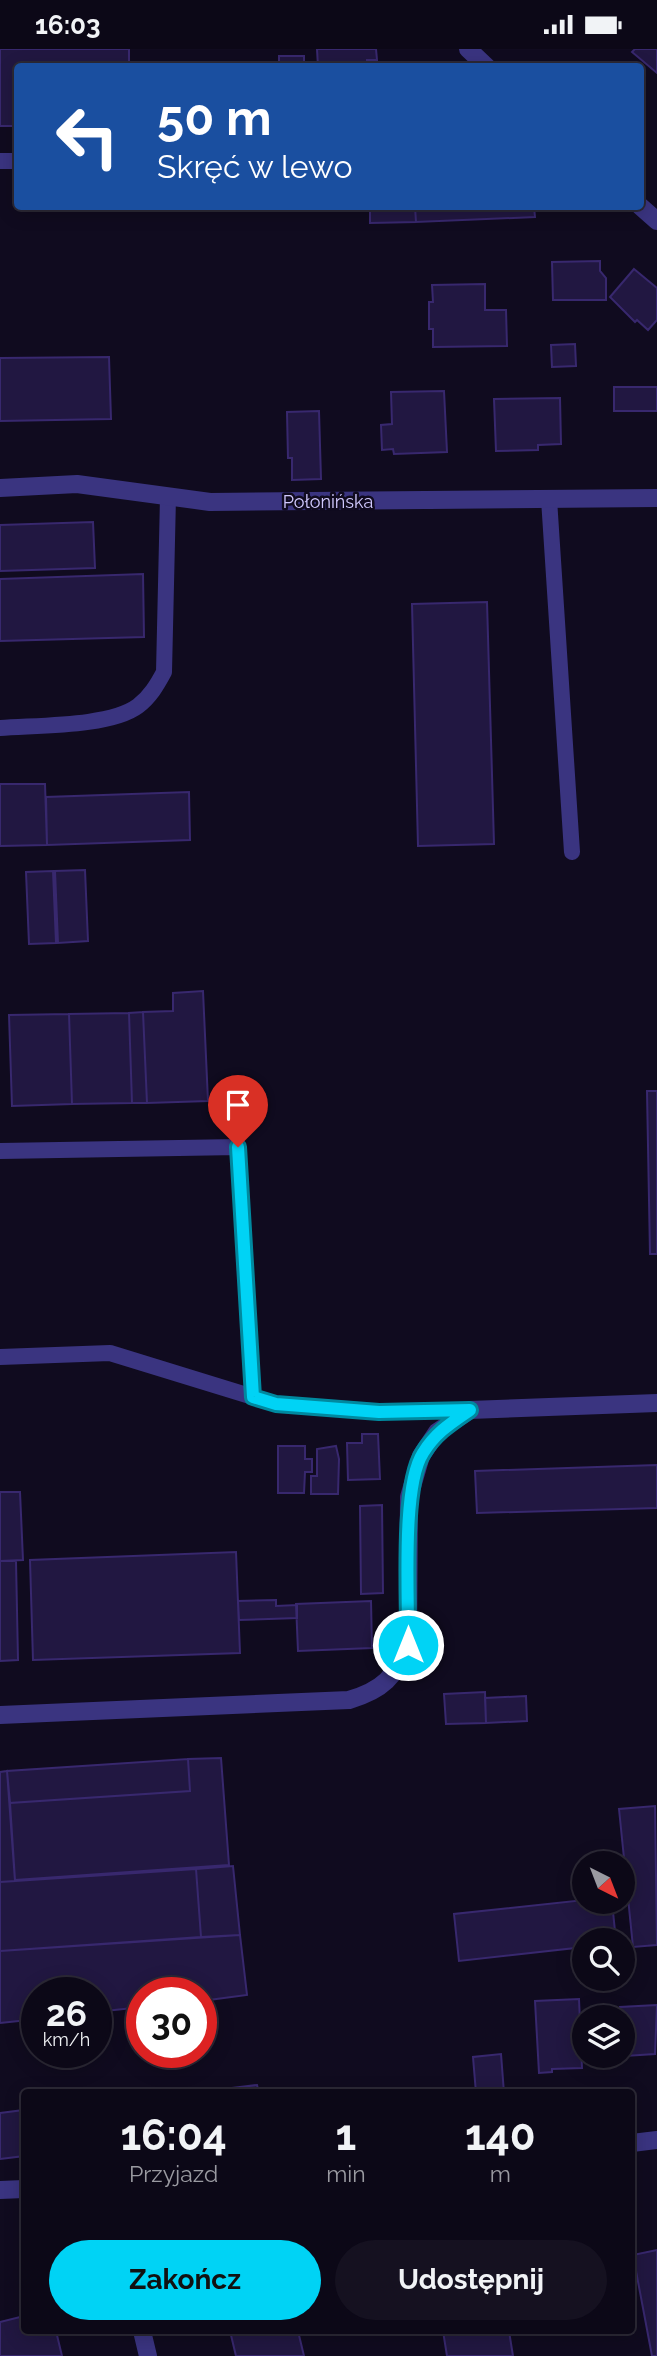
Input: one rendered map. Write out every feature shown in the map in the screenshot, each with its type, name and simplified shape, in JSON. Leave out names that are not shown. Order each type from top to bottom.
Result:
[{"type":"street","points":[[468,49],[483,63]]},
{"type":"street","name":"Połonińska","points":[[0,488],[77,484],[210,502],[657,498]]},
{"type":"street","points":[[0,1715],[349,1700],[367,1695],[387,1683],[400,1666],[408,1645],[409,1497],[421,1455],[437,1432],[470,1410],[657,1403]]},
{"type":"street","points":[[635,2143],[657,2140]]},
{"type":"street","points":[[0,2190],[21,2189]]},
{"type":"street","points":[[143,2334],[148,2356]]},
{"type":"lane","points":[[0,728],[114,718],[137,707],[155,689],[164,671],[168,497]]},
{"type":"lane","points":[[549,499],[572,852]]},
{"type":"lane","points":[[0,1151],[238,1147],[253,1397]]},
{"type":"lane","points":[[0,1357],[110,1353],[276,1404],[379,1412],[470,1410]]},
{"type":"building","points":[[0,49],[129,49],[129,63],[14,63],[14,126],[0,126]]},
{"type":"building","points":[[317,49],[376,49],[377,60],[367,60],[367,63],[318,63]]},
{"type":"building","points":[[635,49],[657,49],[657,73],[632,52]]},
{"type":"building","points":[[279,56],[304,56],[304,63],[279,63]]},
{"type":"building","points":[[370,210],[415,210],[416,222],[370,223]]},
{"type":"building","points":[[415,210],[534,210],[535,217],[416,222]]},
{"type":"building","points":[[600,261],[600,271],[606,278],[606,300],[553,300],[552,262]]},
{"type":"building","points":[[634,269],[657,288],[657,320],[648,330],[637,320],[635,322],[610,297]]},
{"type":"building","points":[[485,284],[485,310],[506,310],[507,346],[433,347],[433,329],[429,329],[429,302],[433,302],[432,285]]},
{"type":"building","points":[[575,344],[576,366],[552,367],[551,345]]},
{"type":"building","points":[[109,357],[111,419],[0,421],[0,358]]},
{"type":"building","points":[[614,387],[657,387],[657,411],[614,411]]},
{"type":"building","points":[[444,391],[447,452],[394,454],[393,449],[382,450],[381,425],[392,424],[391,392]]},
{"type":"building","points":[[560,398],[561,444],[538,445],[538,450],[496,451],[494,399]]},
{"type":"building","points":[[319,411],[321,479],[292,480],[292,458],[288,458],[287,412]]},
{"type":"building","points":[[93,522],[95,568],[0,571],[0,525]]},
{"type":"building","points":[[143,574],[144,637],[0,641],[0,579]]},
{"type":"building","points":[[487,602],[494,844],[418,846],[412,604]]},
{"type":"building","points":[[0,784],[45,784],[47,845],[0,846]]},
{"type":"building","points":[[189,792],[190,840],[47,845],[46,797]]},
{"type":"building","points":[[85,870],[88,941],[58,943],[55,871]]},
{"type":"building","points":[[53,871],[56,943],[29,944],[26,872]]},
{"type":"building","points":[[203,991],[208,1101],[147,1103],[143,1012],[173,1011],[173,993]]},
{"type":"building","points":[[143,1012],[147,1103],[132,1103],[129,1013]]},
{"type":"building","points":[[129,1013],[132,1103],[72,1104],[69,1014]]},
{"type":"building","points":[[69,1014],[72,1104],[12,1106],[9,1015]]},
{"type":"building","points":[[647,1091],[657,1091],[657,1254],[650,1254]]},
{"type":"building","points":[[362,1434],[378,1434],[380,1479],[348,1480],[347,1443],[362,1443]]},
{"type":"building","points":[[278,1446],[305,1446],[305,1459],[312,1459],[312,1472],[305,1472],[304,1493],[278,1493]]},
{"type":"building","points":[[336,1446],[339,1459],[338,1494],[311,1494],[311,1476],[317,1476],[317,1449]]},
{"type":"building","points":[[657,1465],[657,1508],[477,1513],[475,1471]]},
{"type":"building","points":[[0,1492],[20,1492],[23,1560],[0,1561]]},
{"type":"building","points":[[382,1505],[383,1593],[361,1594],[360,1506]]},
{"type":"building","points":[[236,1552],[240,1653],[33,1660],[30,1560]]},
{"type":"building","points":[[0,1561],[16,1561],[18,1660],[0,1661]]},
{"type":"building","points":[[276,1600],[276,1606],[297,1605],[297,1618],[239,1620],[238,1601]]},
{"type":"building","points":[[371,1601],[372,1648],[298,1651],[296,1604]]},
{"type":"building","points":[[485,1692],[486,1723],[446,1724],[444,1694]]},
{"type":"building","points":[[526,1696],[527,1721],[486,1723],[485,1698]]},
{"type":"building","points":[[221,1758],[229,1865],[15,1880],[10,1803],[190,1791],[188,1759]]},
{"type":"building","points":[[188,1759],[190,1791],[10,1803],[7,1771]]},
{"type":"building","points":[[7,1771],[15,1881],[0,1882],[0,1772]]},
{"type":"building","points":[[655,1806],[657,1945],[635,1947],[635,1928],[631,1928],[630,1915],[635,1915],[635,1851],[623,1851],[619,1809]]},
{"type":"building","points":[[233,1866],[240,1935],[201,1937],[196,1869]]},
{"type":"building","points":[[196,1869],[201,1937],[0,1951],[0,1882]]},
{"type":"building","points":[[572,1901],[572,1915],[613,1915],[615,1928],[572,1928],[572,1948],[459,1961],[454,1914]]},
{"type":"building","points":[[240,1935],[247,1995],[217,1999],[217,1977],[126,1977],[126,2009],[112,2010],[112,1977],[21,1977],[21,2021],[0,2023],[0,1951]]},
{"type":"building","points":[[579,1999],[579,2005],[572,2005],[572,2068],[582,2068],[552,2069],[552,2072],[539,2073],[535,2001]]},
{"type":"building","points":[[657,2005],[655,2054],[635,2055],[635,2006]]},
{"type":"building","points":[[501,2054],[504,2089],[476,2089],[473,2057]]},
{"type":"building","points":[[257,2085],[258,2089],[224,2089]]},
{"type":"building","points":[[21,2110],[21,2156],[0,2159],[0,2113]]},
{"type":"building","points":[[657,2250],[657,2356],[652,2356],[635,2255]]},
{"type":"building","points":[[21,2317],[21,2334],[57,2334],[62,2356],[0,2356],[0,2322]]},
{"type":"building","points":[[231,2334],[299,2334],[304,2356],[236,2356]]},
{"type":"building","points":[[443,2334],[509,2334],[513,2356],[447,2356]]},
{"type":"route","points":[[238,1147],[253,1397],[276,1404],[379,1412],[470,1410],[437,1432],[421,1455],[409,1497],[408,1645]]}]
